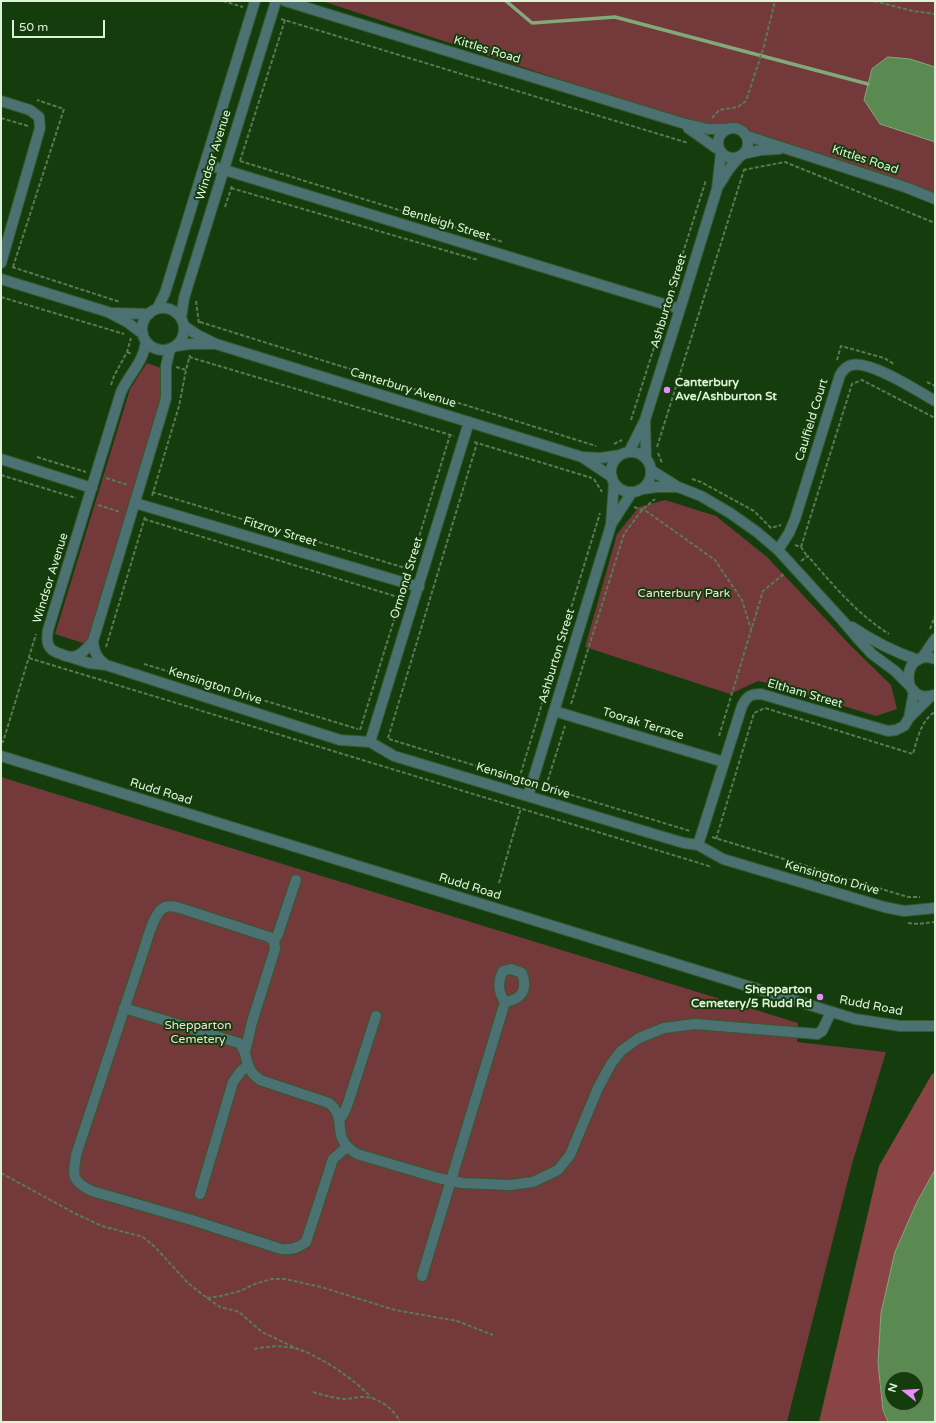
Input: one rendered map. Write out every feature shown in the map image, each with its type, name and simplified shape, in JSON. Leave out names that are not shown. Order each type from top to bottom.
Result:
[{"type":"street","name":"Windsor Avenue","points":[[182,322],[184,298],[276,1]]},
{"type":"street","name":"Kittles Road","points":[[285,1],[682,123],[708,129],[725,129]]},
{"type":"street","name":"Windsor Avenue","points":[[153,311],[165,293],[253,5]]},
{"type":"street","points":[[1,101],[30,110],[39,117],[40,128],[4,264]]},
{"type":"street","name":"Kittles Road","points":[[682,123],[702,136],[720,152]]},
{"type":"street","points":[[736,127],[741,129],[747,136],[748,147],[742,155],[730,158],[720,152],[718,140],[725,129],[736,127]]},
{"type":"street","name":"Kittles Road","points":[[747,136],[905,187],[935,200]]},
{"type":"street","name":"Kittles Road","points":[[742,155],[761,150],[785,149]]},
{"type":"street","name":"Ashburton Street","points":[[624,454],[645,420],[717,189],[720,152]]},
{"type":"street","name":"Ashburton Street","points":[[717,189],[732,165],[742,155]]},
{"type":"street","name":"Bentleigh Street","points":[[204,164],[680,309]]},
{"type":"street","points":[[1,279],[108,312],[128,322],[156,349],[163,350],[195,339]]},
{"type":"street","points":[[106,665],[96,656],[93,649],[93,641],[166,398],[167,364],[173,347],[181,340],[184,334],[182,322],[172,310],[165,308],[153,311],[108,312]]},
{"type":"street","points":[[145,338],[142,327],[144,320],[153,311]]},
{"type":"street","name":"Canterbury Avenue","points":[[182,322],[195,339],[216,344],[582,457],[601,458],[624,454]]},
{"type":"street","name":"Windsor Avenue","points":[[67,656],[55,652],[49,648],[46,640],[122,392],[126,380],[143,357],[145,352],[145,338]]},
{"type":"street","name":"Caulfield Court","points":[[778,550],[789,533],[795,519],[840,375],[845,368],[853,364],[868,367],[888,374],[935,400]]},
{"type":"street","name":"Ashburton Street","points":[[645,420],[646,459]]},
{"type":"street","name":"Ormond Street","points":[[372,738],[469,422]]},
{"type":"street","points":[[663,483],[632,492],[625,492],[619,488],[613,480],[611,470],[613,464],[624,454],[636,452],[646,459],[651,470],[663,483],[701,496],[730,513],[757,532],[778,550],[872,654],[895,671],[912,689],[920,695],[933,696]]},
{"type":"street","name":"Canterbury Avenue","points":[[582,457],[613,480]]},
{"type":"street","points":[[1,459],[92,488]]},
{"type":"street","points":[[643,489],[651,477],[651,470]]},
{"type":"street","name":"Ashburton Street","points":[[528,796],[611,524],[613,480]]},
{"type":"street","name":"Ashburton Street","points":[[611,524],[632,492]]},
{"type":"street","name":"Fitzroy Street","points":[[135,502],[418,586]]},
{"type":"street","points":[[842,620],[881,645],[900,654],[920,659],[935,659]]},
{"type":"street","points":[[910,718],[912,689],[908,680],[908,673],[914,663],[920,659],[935,639]]},
{"type":"street","points":[[67,656],[77,656],[86,650],[93,641]]},
{"type":"street","name":"Kensington Drive","points":[[67,656],[89,663],[106,665],[340,740],[372,738],[394,756],[684,843],[698,845],[723,859],[884,907],[904,911],[935,908]]},
{"type":"street","name":"Eltham Street","points":[[698,845],[742,706],[746,698],[751,694],[761,694],[888,731],[896,730],[904,726],[910,718]]},
{"type":"street","points":[[910,718],[933,696]]},
{"type":"street","name":"Toorak Terrace","points":[[554,711],[724,762]]},
{"type":"street","name":"Rudd Road","points":[[1,756],[855,1019],[887,1025],[935,1026]]},
{"type":"street","points":[[245,1052],[252,1022],[275,949],[274,941],[278,934],[296,880]]},
{"type":"street","points":[[274,941],[269,937],[172,906],[165,907],[160,910],[154,921],[124,1008],[76,1155],[74,1176],[78,1183],[84,1188],[92,1191],[196,1221],[281,1249],[290,1250],[299,1247],[306,1242],[333,1159],[347,1147]]},
{"type":"street","points":[[422,1276],[505,1002]]},
{"type":"street","points":[[124,1008],[239,1043],[244,1048],[248,1065],[252,1073],[260,1080],[329,1103],[335,1108],[339,1115],[340,1136],[344,1144],[357,1154],[450,1181],[488,1185],[510,1185],[532,1182],[558,1170],[570,1155],[598,1088],[611,1064],[621,1051],[639,1038],[664,1028],[695,1024],[817,1034],[822,1031],[831,1012]]},
{"type":"street","points":[[339,1120],[344,1113],[353,1089],[376,1016]]},
{"type":"street","points":[[200,1194],[233,1082],[241,1071],[248,1065]]},
{"type":"path","points":[[223,1],[239,6],[253,5]]},
{"type":"path","points":[[239,6],[240,1]]},
{"type":"path","points":[[708,129],[710,120],[719,110],[738,107],[746,101],[764,46],[775,1]]},
{"type":"path","points":[[874,1],[913,11],[935,14]]},
{"type":"path","points":[[271,16],[693,145]]},
{"type":"path","points":[[224,210],[286,20]]},
{"type":"path","points":[[1,118],[28,126]]},
{"type":"path","points":[[240,161],[504,242]]},
{"type":"path","points":[[732,165],[744,170],[785,162],[935,223]]},
{"type":"path","points":[[544,791],[624,534],[642,510],[658,498],[663,483],[666,472],[656,450],[744,170]]},
{"type":"path","points":[[231,188],[482,261]]},
{"type":"path","points":[[4,264],[124,303]]},
{"type":"path","points":[[1,297],[131,336],[127,352],[143,357]]},
{"type":"path","points":[[104,652],[179,406],[189,357],[200,322],[196,299],[184,298]]},
{"type":"path","points":[[200,322],[596,446]]},
{"type":"path","points":[[837,361],[841,346],[884,358],[897,365]]},
{"type":"path","points":[[189,357],[594,479]]},
{"type":"path","points":[[167,364],[186,370]]},
{"type":"path","points":[[922,379],[935,386]]},
{"type":"path","points":[[801,547],[852,384],[862,380],[935,418]]},
{"type":"path","points":[[477,443],[388,738],[908,898],[923,897]]},
{"type":"path","points":[[31,456],[423,573]]},
{"type":"path","points":[[1,475],[400,598]]},
{"type":"path","points":[[687,478],[702,482],[754,511],[771,528],[786,523]]},
{"type":"path","points":[[624,504],[646,511],[715,560],[742,600],[752,630]]},
{"type":"path","points":[[719,737],[763,591],[808,556],[840,593],[878,628],[891,636]]},
{"type":"path","points":[[28,658],[719,869]]},
{"type":"path","points":[[142,664],[372,738]]},
{"type":"path","points":[[716,839],[754,713],[765,708],[913,754],[920,731],[929,715],[935,712]]},
{"type":"path","points":[[499,883],[522,808]]},
{"type":"path","points":[[904,922],[918,924],[935,922]]},
{"type":"path","points":[[1,1173],[102,1226],[143,1237],[172,1264],[188,1282],[220,1308],[238,1312],[262,1332],[318,1358],[344,1374],[371,1397],[391,1409],[398,1417],[400,1422]]},
{"type":"path","points":[[207,1298],[240,1291],[271,1279],[285,1279],[321,1287],[395,1310],[457,1321],[493,1335]]},
{"type":"path","points":[[254,1349],[271,1346],[287,1347],[302,1351]]},
{"type":"path","points":[[313,1392],[344,1399],[371,1397]]},
{"type":"green space","points":[[322,1],[935,1],[935,199],[906,184],[641,106]]},
{"type":"green space","points":[[147,363],[161,368],[161,399],[86,644],[55,634],[130,389]]},
{"type":"green space","name":"Canterbury Park","points":[[665,500],[716,516],[767,557],[851,646],[891,685],[897,709],[876,716],[758,681],[730,694],[585,647],[617,534],[639,507]]},
{"type":"green space","name":"Shepparton Cemetery","points":[[1,777],[798,1023],[797,1042],[886,1052],[852,1164],[787,1422],[1,1422]]},
{"type":"shaded area","points":[[888,57],[910,59],[935,67],[935,142],[880,124],[864,100],[872,69]]},
{"type":"shaded area","points":[[935,1073],[935,1170],[916,1204],[895,1252],[878,1363],[883,1410],[888,1422],[819,1422],[879,1166],[932,1074]]},
{"type":"shaded area","points":[[935,1170],[935,1422],[888,1422],[883,1410],[878,1363],[881,1313],[895,1252],[916,1204]]},
{"type":"waterway","points":[[506,1],[532,23],[615,17],[868,84]]},
{"type":"place","name":"Canterbury Ave/Ashburton St","points":[[667,390]]},
{"type":"place","name":"Shepparton Cemetery/5 Rudd Rd","points":[[820,997]]}]
